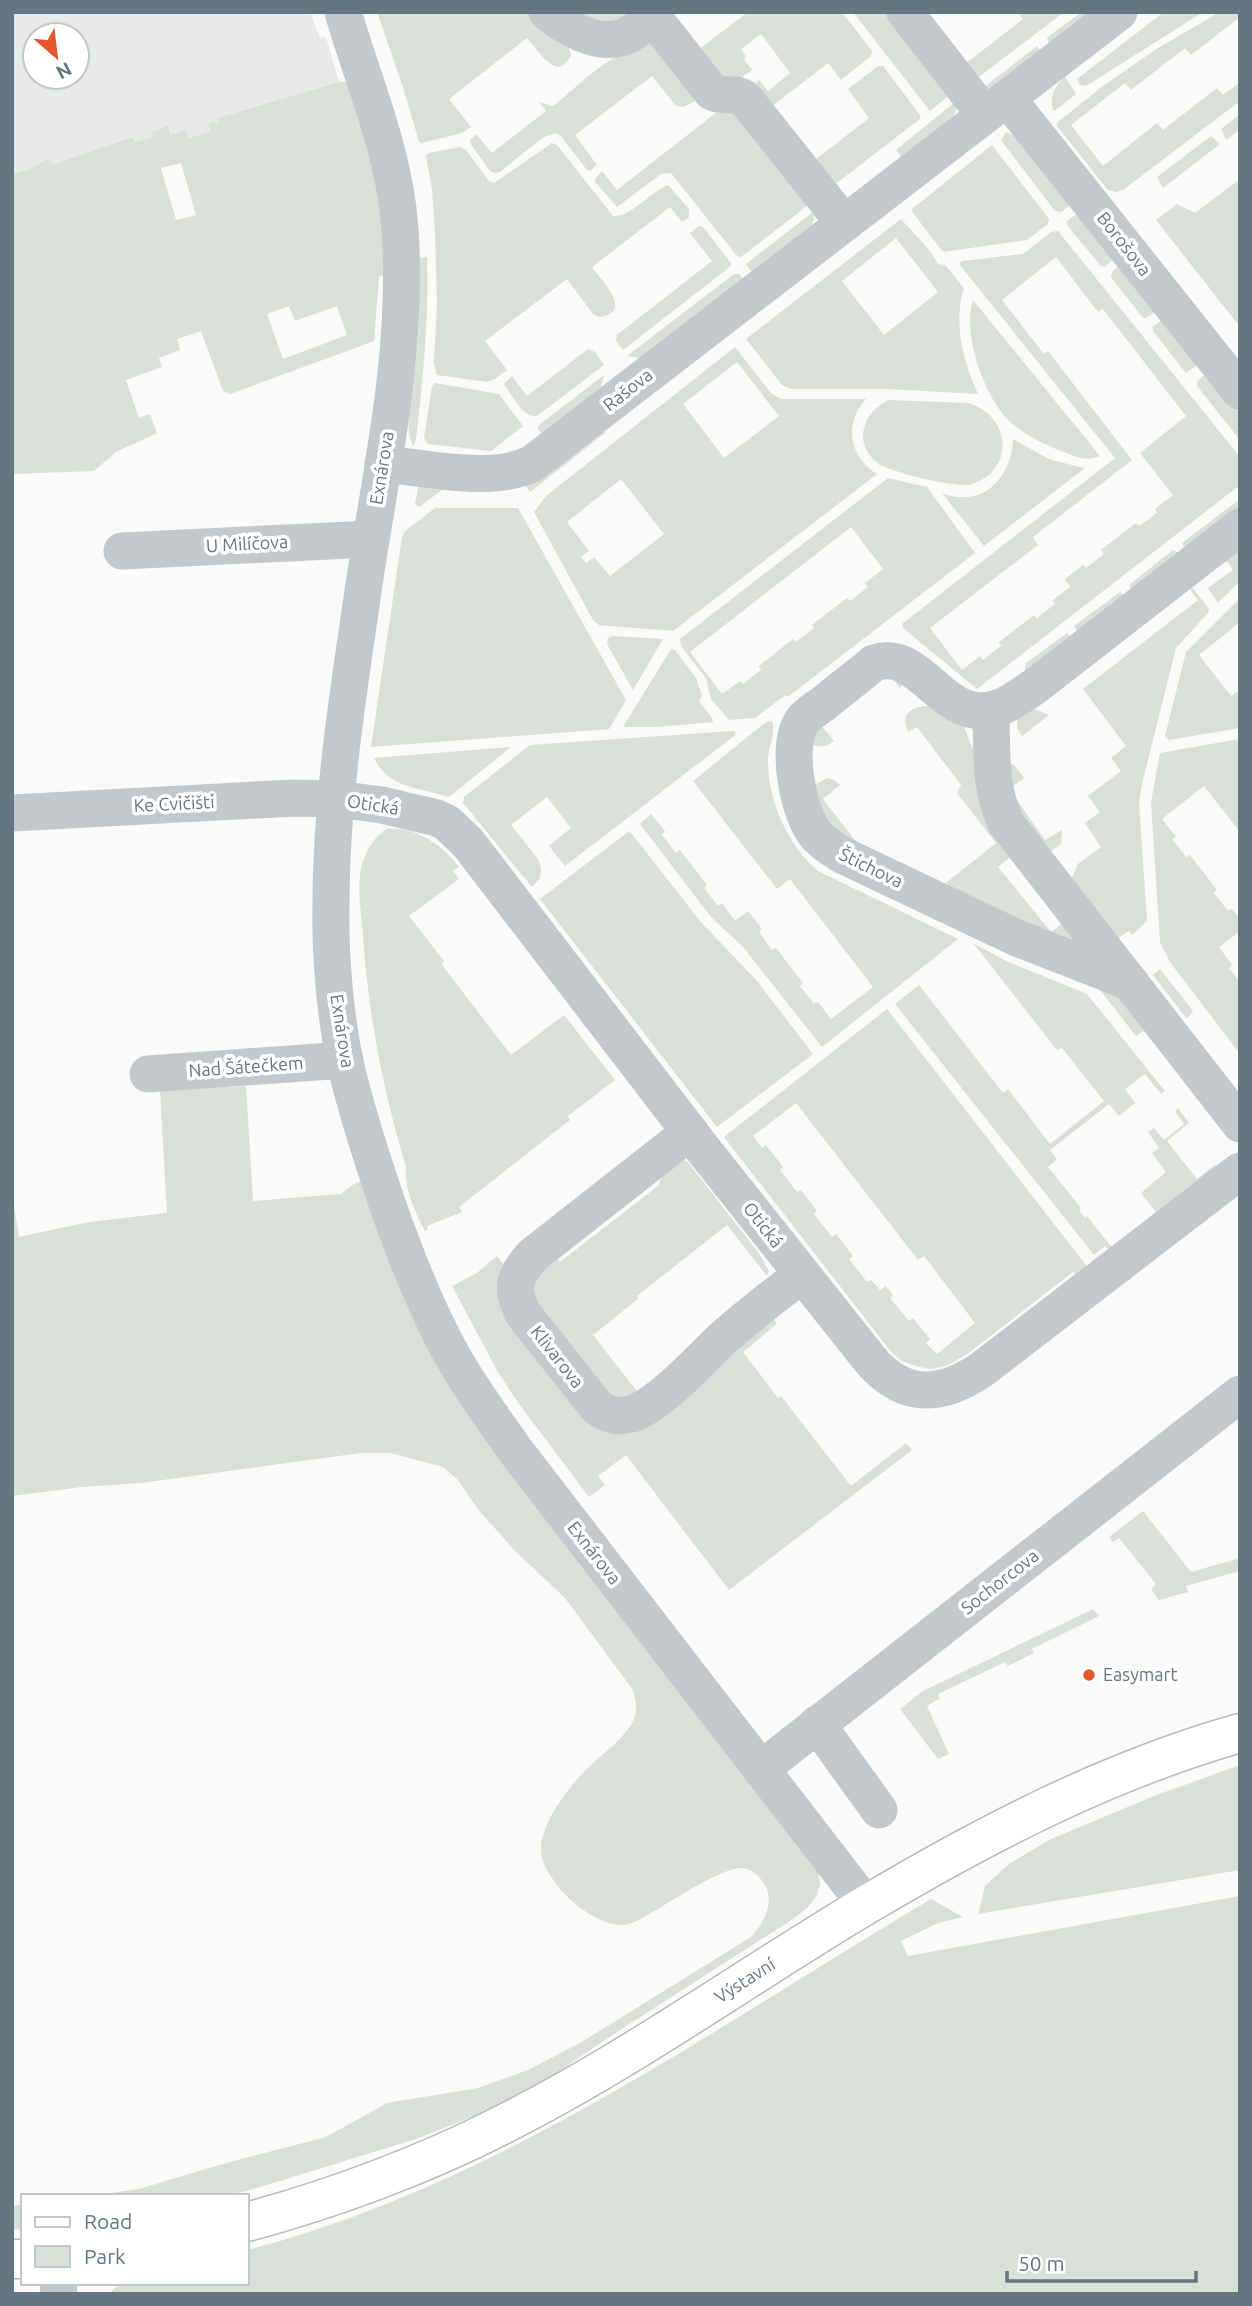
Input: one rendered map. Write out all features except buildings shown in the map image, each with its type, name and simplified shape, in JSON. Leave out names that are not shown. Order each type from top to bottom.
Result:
[{"type":"main road","name":"Výstavní","points":[[248,2222],[355,2188],[471,2141],[614,2062],[866,1905],[1006,1826],[1096,1783],[1198,1745],[1240,1733]]},
{"type":"street","name":"Exnárova","points":[[343,12],[390,161],[400,227],[402,288],[400,350],[341,744],[331,909],[332,951],[345,1060],[377,1173],[401,1242],[424,1298],[455,1360],[515,1450],[866,1905]]},
{"type":"street","points":[[547,12],[575,30],[605,40],[626,36],[653,18],[711,92],[722,96],[738,94],[747,100],[844,223]]},
{"type":"street","points":[[905,12],[996,107]]},
{"type":"street","name":"Rašova","points":[[383,464],[481,474],[520,470],[533,463],[1119,12]]},
{"type":"street","name":"Borošova","points":[[996,107],[1240,391]]},
{"type":"street","points":[[1240,527],[1038,684],[1016,699],[991,710],[992,781],[999,808],[1006,822],[1240,1124]]},
{"type":"street","name":"U Milíčova","points":[[122,551],[371,539]]},
{"type":"street","name":"Štichova","points":[[991,710],[963,708],[901,662],[892,660],[874,663],[804,718],[796,736],[794,762],[808,822],[819,839],[842,855],[1017,938],[1130,982]]},
{"type":"street","name":"Ke Cvičišti","points":[[12,813],[302,798],[337,799]]},
{"type":"street","name":"Otická","points":[[337,799],[382,805],[436,818],[447,823],[468,843],[802,1275],[879,1370],[902,1385],[932,1391],[963,1380],[981,1370],[1240,1171]]},
{"type":"street","name":"Nad Šátečkem","points":[[148,1074],[345,1060]]},
{"type":"street","name":"Klivarova","points":[[690,1132],[533,1255],[515,1282],[516,1301],[524,1315],[597,1407],[604,1413],[620,1416],[640,1409],[664,1392],[737,1326],[802,1275]]},
{"type":"street","name":"Sochorcova","points":[[761,1769],[1240,1394]]},
{"type":"street","points":[[817,1724],[879,1810]]},
{"type":"shaded area","points":[[12,12],[310,12],[320,38],[326,37],[339,82],[219,118],[219,122],[208,125],[210,132],[188,138],[171,135],[169,127],[153,137],[135,142],[133,137],[52,164],[48,158],[30,169],[12,174]]},
{"type":"green space","points":[[377,12],[530,12],[567,40],[571,55],[560,67],[554,66],[527,38],[449,99],[471,127],[462,133],[422,143],[419,142]]},
{"type":"green space","points":[[568,12],[636,12],[627,19],[613,21],[597,20]]},
{"type":"green space","points":[[748,12],[842,12],[872,51],[871,56],[841,80],[828,63],[767,110],[755,85],[759,80],[768,91],[790,73],[761,34],[741,49],[752,70],[731,85],[698,50]]},
{"type":"green space","points":[[853,12],[889,12],[952,93],[930,111]]},
{"type":"green space","points":[[1018,12],[1064,12],[971,83],[964,65],[1023,19]]},
{"type":"green space","points":[[1082,12],[1091,12],[1050,45],[1047,39],[1050,35]]},
{"type":"green space","points":[[1164,12],[1200,14],[1086,86],[1080,85],[1077,79]]},
{"type":"green space","points":[[1220,12],[1240,12],[1240,17],[1191,55],[1185,48],[1131,90],[1125,83],[1071,125],[1103,166],[1157,123],[1163,130],[1217,88],[1223,95],[1240,82],[1240,101],[1123,190],[1108,190],[1057,126],[1058,122],[1103,86],[1158,48]]},
{"type":"green space","points":[[652,43],[696,101],[683,107],[676,106],[652,76],[575,135],[597,165],[590,171],[560,135],[555,133],[542,138],[500,172],[495,173],[490,171],[470,143],[476,134],[492,153],[546,111],[539,102],[553,106],[611,59],[638,46]]},
{"type":"green space","points":[[1037,46],[1041,51],[992,89],[983,88]]},
{"type":"green space","points":[[878,66],[883,66],[920,115],[920,119],[829,189],[815,160],[869,118],[848,89]]},
{"type":"green space","points":[[1065,77],[1076,94],[1053,110],[1054,92]]},
{"type":"green space","points":[[354,81],[378,171],[389,275],[379,276],[374,341],[230,394],[223,391],[201,331],[177,339],[180,350],[159,358],[162,367],[126,380],[139,418],[150,414],[157,433],[116,452],[94,471],[12,474],[12,174],[30,169],[48,158],[53,164],[133,137],[135,142],[153,137],[152,132],[168,126],[171,135],[186,131],[188,138],[210,132],[208,124],[219,122],[218,118],[339,82]],"holes":[[[181,163],[196,215],[176,220],[161,168]],[[289,306],[295,321],[337,306],[347,335],[283,359],[267,314]]]},
{"type":"green space","points":[[955,102],[956,111],[952,118],[902,158],[896,150]]},
{"type":"green space","points":[[734,110],[811,203],[741,257],[737,256],[671,173],[661,174],[617,207],[595,182],[602,171],[617,190],[717,112]]},
{"type":"green space","points":[[1240,114],[1240,130],[1226,140],[1221,129]]},
{"type":"green space","points":[[1006,132],[1017,137],[1074,203],[1061,212],[1055,211],[1001,141]]},
{"type":"green space","points":[[1211,136],[1220,144],[1163,188],[1157,177]]},
{"type":"green space","points":[[552,143],[557,145],[613,216],[626,213],[668,185],[689,209],[689,217],[682,222],[670,207],[592,267],[608,287],[615,303],[609,314],[599,317],[593,314],[567,279],[485,341],[507,370],[495,379],[487,382],[437,375],[434,363],[437,304],[435,232],[426,156],[429,153],[460,147],[466,150],[489,181],[494,183]]},
{"type":"green space","points":[[992,145],[1049,219],[1048,224],[1027,240],[943,252],[912,209]]},
{"type":"green space","points":[[1240,179],[1240,327],[1156,220],[1177,204],[1195,213]]},
{"type":"green space","points":[[1080,211],[1116,257],[1105,267],[1101,266],[1067,225],[1067,221]]},
{"type":"green space","points":[[813,212],[814,219],[810,230],[753,274],[746,264]]},
{"type":"green space","points":[[901,219],[938,264],[945,265],[964,288],[959,315],[961,342],[978,394],[888,389],[791,389],[782,385],[746,339]],"holes":[[[896,238],[938,292],[884,335],[842,281]]]},
{"type":"green space","points":[[699,226],[703,227],[731,266],[623,350],[616,341],[617,335],[712,261],[690,233]]},
{"type":"green space","points":[[1058,231],[1240,457],[1240,485],[977,689],[903,628],[902,624],[1115,458],[959,264],[962,261],[1023,254],[1051,232]],"holes":[[[1056,257],[1098,312],[1103,309],[1186,416],[1140,453],[1173,495],[1155,509],[1157,513],[1139,526],[1136,523],[1101,550],[1104,554],[1065,579],[1070,587],[1053,600],[1055,604],[1037,618],[1034,615],[999,642],[1001,646],[983,660],[980,656],[962,670],[930,628],[1038,545],[1033,537],[1132,460],[1048,351],[1044,354],[1002,300]]]},
{"type":"green space","points":[[427,257],[425,349],[416,440],[413,446],[409,415],[418,335],[418,258]]},
{"type":"green space","points":[[1121,264],[1158,310],[1146,318],[1143,318],[1111,277],[1112,272]]},
{"type":"green space","points":[[734,274],[739,274],[744,281],[642,358],[627,356]]},
{"type":"green space","points":[[973,300],[1100,456],[1086,459],[1049,446],[1020,430],[999,409],[977,363],[970,330]]},
{"type":"green space","points":[[1164,318],[1200,363],[1186,373],[1153,331],[1153,327]]},
{"type":"green space","points":[[735,347],[771,393],[781,399],[866,399],[854,418],[852,439],[860,458],[877,474],[673,631],[599,625],[593,620],[534,512],[546,496]],"holes":[[[737,362],[779,416],[724,458],[683,404]],[[621,479],[664,534],[610,576],[594,557],[586,563],[581,557],[589,551],[567,522]]]},
{"type":"green space","points":[[588,349],[595,352],[604,365],[537,416],[523,410],[504,384],[512,376],[527,396]]},
{"type":"green space","points":[[1207,373],[1240,413],[1240,440],[1197,386],[1197,381]]},
{"type":"green space","points":[[604,375],[600,391],[544,436],[538,429],[539,425]]},
{"type":"green space","points":[[435,383],[499,394],[523,426],[491,451],[428,444],[424,438],[432,386]]},
{"type":"green space","points":[[889,400],[968,403],[982,409],[1000,430],[1003,443],[996,467],[986,477],[964,485],[925,479],[879,464],[865,448],[864,429],[872,412]]},
{"type":"green space","points":[[599,426],[605,433],[530,492],[524,484]]},
{"type":"green space","points":[[1013,439],[1051,460],[1085,468],[984,546],[942,493],[970,497],[992,487],[1007,466]]},
{"type":"green space","points":[[888,478],[927,487],[975,553],[789,696],[784,696],[755,718],[729,720],[711,699],[706,678],[681,646],[680,639]],"holes":[[[851,527],[883,569],[865,583],[868,587],[850,601],[847,598],[812,625],[814,628],[796,642],[793,639],[759,666],[761,670],[743,684],[740,681],[722,694],[690,652]]]},
{"type":"green space","points":[[420,479],[439,486],[442,490],[419,507],[415,504]]},
{"type":"green space","points":[[1240,499],[1240,508],[1185,550],[1182,543]]},
{"type":"green space","points":[[435,508],[518,508],[626,700],[609,729],[371,747],[402,537],[405,531]]},
{"type":"green space","points":[[1240,540],[1240,581],[1218,603],[1208,588],[1233,570],[1222,554]]},
{"type":"green space","points":[[1173,550],[1181,554],[1132,591],[1129,585]]},
{"type":"green space","points":[[1187,581],[1209,609],[1176,648],[1142,784],[1139,803],[1147,921],[1132,935],[1129,931],[1114,941],[1071,880],[1078,864],[1101,847],[1085,823],[1100,812],[1088,796],[1121,771],[1111,758],[1126,746],[1083,689],[1198,600],[1185,583]]},
{"type":"green space","points":[[1120,592],[1125,597],[1078,633],[1074,626]]},
{"type":"green space","points":[[1240,598],[1240,622],[1199,655],[1231,696],[1240,690],[1240,728],[1169,740],[1165,736],[1186,652]]},
{"type":"green space","points":[[1067,633],[1072,638],[1027,672],[1026,663]]},
{"type":"green space","points":[[608,638],[663,639],[633,690],[607,644]]},
{"type":"green space","points":[[671,649],[675,650],[696,678],[702,696],[699,701],[713,722],[623,727]]},
{"type":"green space","points":[[886,670],[903,672],[905,678],[900,688],[889,674],[821,725],[834,741],[819,747],[809,741],[807,737],[810,725],[873,676]]},
{"type":"green space","points":[[930,705],[960,721],[964,727],[1014,854],[998,867],[1051,932],[1067,920],[1081,945],[957,894],[946,883],[996,843],[957,793],[961,785],[917,727],[908,732],[906,719],[909,712]]},
{"type":"green space","points":[[1034,709],[1049,715],[1022,736],[1017,728],[1018,718]]},
{"type":"green space","points":[[772,721],[773,734],[768,758],[771,789],[788,834],[807,860],[818,871],[958,939],[822,1047],[743,947],[711,917],[640,824],[651,814],[665,831],[662,835],[676,853],[680,850],[707,885],[704,888],[718,906],[722,903],[735,921],[748,911],[762,929],[759,932],[772,950],[776,948],[803,983],[800,986],[814,1004],[818,1002],[831,1019],[873,987],[790,879],[777,889],[693,781],[766,722]]},
{"type":"green space","points":[[733,731],[736,733],[734,736],[565,866],[549,846],[571,828],[547,797],[511,825],[538,859],[540,878],[532,887],[463,803],[464,797],[530,745]]},
{"type":"green space","points":[[1240,739],[1240,832],[1204,786],[1162,819],[1176,837],[1172,839],[1186,857],[1190,855],[1217,890],[1214,893],[1228,911],[1232,909],[1240,919],[1240,931],[1219,947],[1232,965],[1229,968],[1240,982],[1240,1054],[1170,962],[1160,942],[1151,802],[1160,753]]},
{"type":"green space","points":[[511,747],[449,797],[396,781],[380,768],[374,758]]},
{"type":"green space","points":[[1009,764],[1014,765],[1024,778],[1009,789],[1045,840],[1062,830],[1061,844],[1048,854],[1011,804],[1006,792],[1003,768]]},
{"type":"green space","points":[[827,778],[840,785],[823,799],[860,847],[828,833],[815,785]]},
{"type":"green space","points":[[387,829],[408,831],[428,839],[445,851],[459,867],[453,871],[459,879],[409,916],[444,961],[442,965],[511,1055],[564,1015],[615,1080],[568,1116],[570,1120],[459,1207],[462,1212],[427,1226],[425,1231],[408,1191],[406,1167],[390,1109],[373,1023],[365,964],[359,893],[361,869],[370,846]]},
{"type":"green space","points":[[628,832],[700,921],[757,981],[813,1054],[717,1127],[540,899]]},
{"type":"green space","points":[[973,943],[1006,961],[1087,994],[1165,1091],[1161,1094],[1145,1074],[1125,1089],[1135,1103],[1119,1116],[1109,1104],[1050,1150],[1057,1159],[1048,1167],[1081,1208],[1079,1210],[1085,1218],[1087,1216],[1113,1249],[1110,1252],[1105,1246],[1094,1255],[895,1004],[919,985],[1003,1093],[1008,1089],[1050,1144],[1104,1101],[1062,1048],[1057,1050]]},
{"type":"green space","points":[[1160,969],[1193,1011],[1187,1019],[1153,975]]},
{"type":"green space","points":[[1096,985],[1128,1000],[1149,1027],[1136,1036]]},
{"type":"green space","points":[[887,1009],[1089,1269],[1079,1278],[1073,1272],[966,1355],[946,1366],[931,1369],[902,1361],[892,1353],[724,1137]],"holes":[[[796,1103],[918,1260],[924,1256],[975,1323],[937,1354],[926,1343],[930,1339],[913,1318],[909,1321],[890,1298],[893,1295],[886,1286],[880,1290],[871,1280],[867,1282],[849,1259],[853,1256],[836,1234],[832,1237],[814,1214],[817,1211],[801,1190],[797,1192],[780,1170],[783,1167],[766,1145],[762,1148],[753,1136]]]},
{"type":"green space","points":[[246,1086],[253,1201],[341,1194],[364,1180],[386,1249],[818,1871],[820,1884],[817,1895],[808,1907],[793,1919],[546,2080],[482,2113],[416,2139],[234,2194],[103,2194],[139,2189],[326,2137],[387,2103],[478,2088],[528,2070],[580,2043],[751,1937],[766,1915],[769,1899],[768,1891],[758,1876],[748,1869],[740,1868],[719,1874],[639,1920],[624,1925],[612,1924],[587,1913],[555,1883],[542,1858],[541,1847],[549,1821],[572,1785],[634,1721],[636,1703],[633,1690],[565,1598],[513,1549],[477,1508],[458,1480],[443,1467],[390,1453],[361,1453],[141,1483],[12,1496],[12,1191],[19,1237],[89,1222],[167,1213],[160,1090]]},
{"type":"green space","points":[[1178,1108],[1189,1123],[1167,1141],[1197,1179],[1216,1164],[1218,1167],[1159,1216],[1141,1193],[1166,1172],[1152,1153],[1159,1148],[1148,1132],[1154,1128],[1164,1140],[1184,1124],[1175,1111]]},
{"type":"green space","points":[[680,1160],[687,1161],[758,1252],[769,1271],[767,1276],[727,1225],[637,1296],[638,1299],[593,1335],[643,1399],[622,1408],[533,1309],[525,1281],[553,1254],[560,1262],[658,1186],[666,1165]]},
{"type":"green space","points":[[497,1256],[510,1272],[593,1418],[771,1315],[777,1324],[743,1352],[851,1486],[906,1443],[912,1450],[729,1590],[626,1455],[598,1476],[605,1485],[589,1497],[519,1404],[498,1372],[452,1286],[477,1273]]},
{"type":"green space","points":[[1143,1511],[1191,1572],[1240,1558],[1240,1571],[1186,1586],[1188,1592],[1159,1600],[1151,1589],[1156,1584],[1119,1538],[1113,1542],[1109,1537]]},
{"type":"green space","points":[[1093,1609],[1099,1616],[1032,1649],[1034,1653],[1008,1666],[1005,1662],[938,1694],[940,1698],[927,1706],[949,1754],[938,1759],[900,1709],[923,1691]]},
{"type":"green space","points":[[1240,1765],[1240,1870],[978,1914],[985,1886],[1009,1864],[1051,1839],[1154,1796]]},
{"type":"green space","points":[[1240,1896],[1240,2294],[108,2294],[119,2285],[248,2285],[248,2250],[339,2222],[429,2186],[516,2145],[685,2050],[931,1899],[963,1917],[938,1923],[901,1941],[908,1956]]},
{"type":"green space","points":[[21,2204],[21,2229],[12,2230],[12,2206]]},
{"type":"place","name":"Easymart","points":[[1089,1675]]}]
